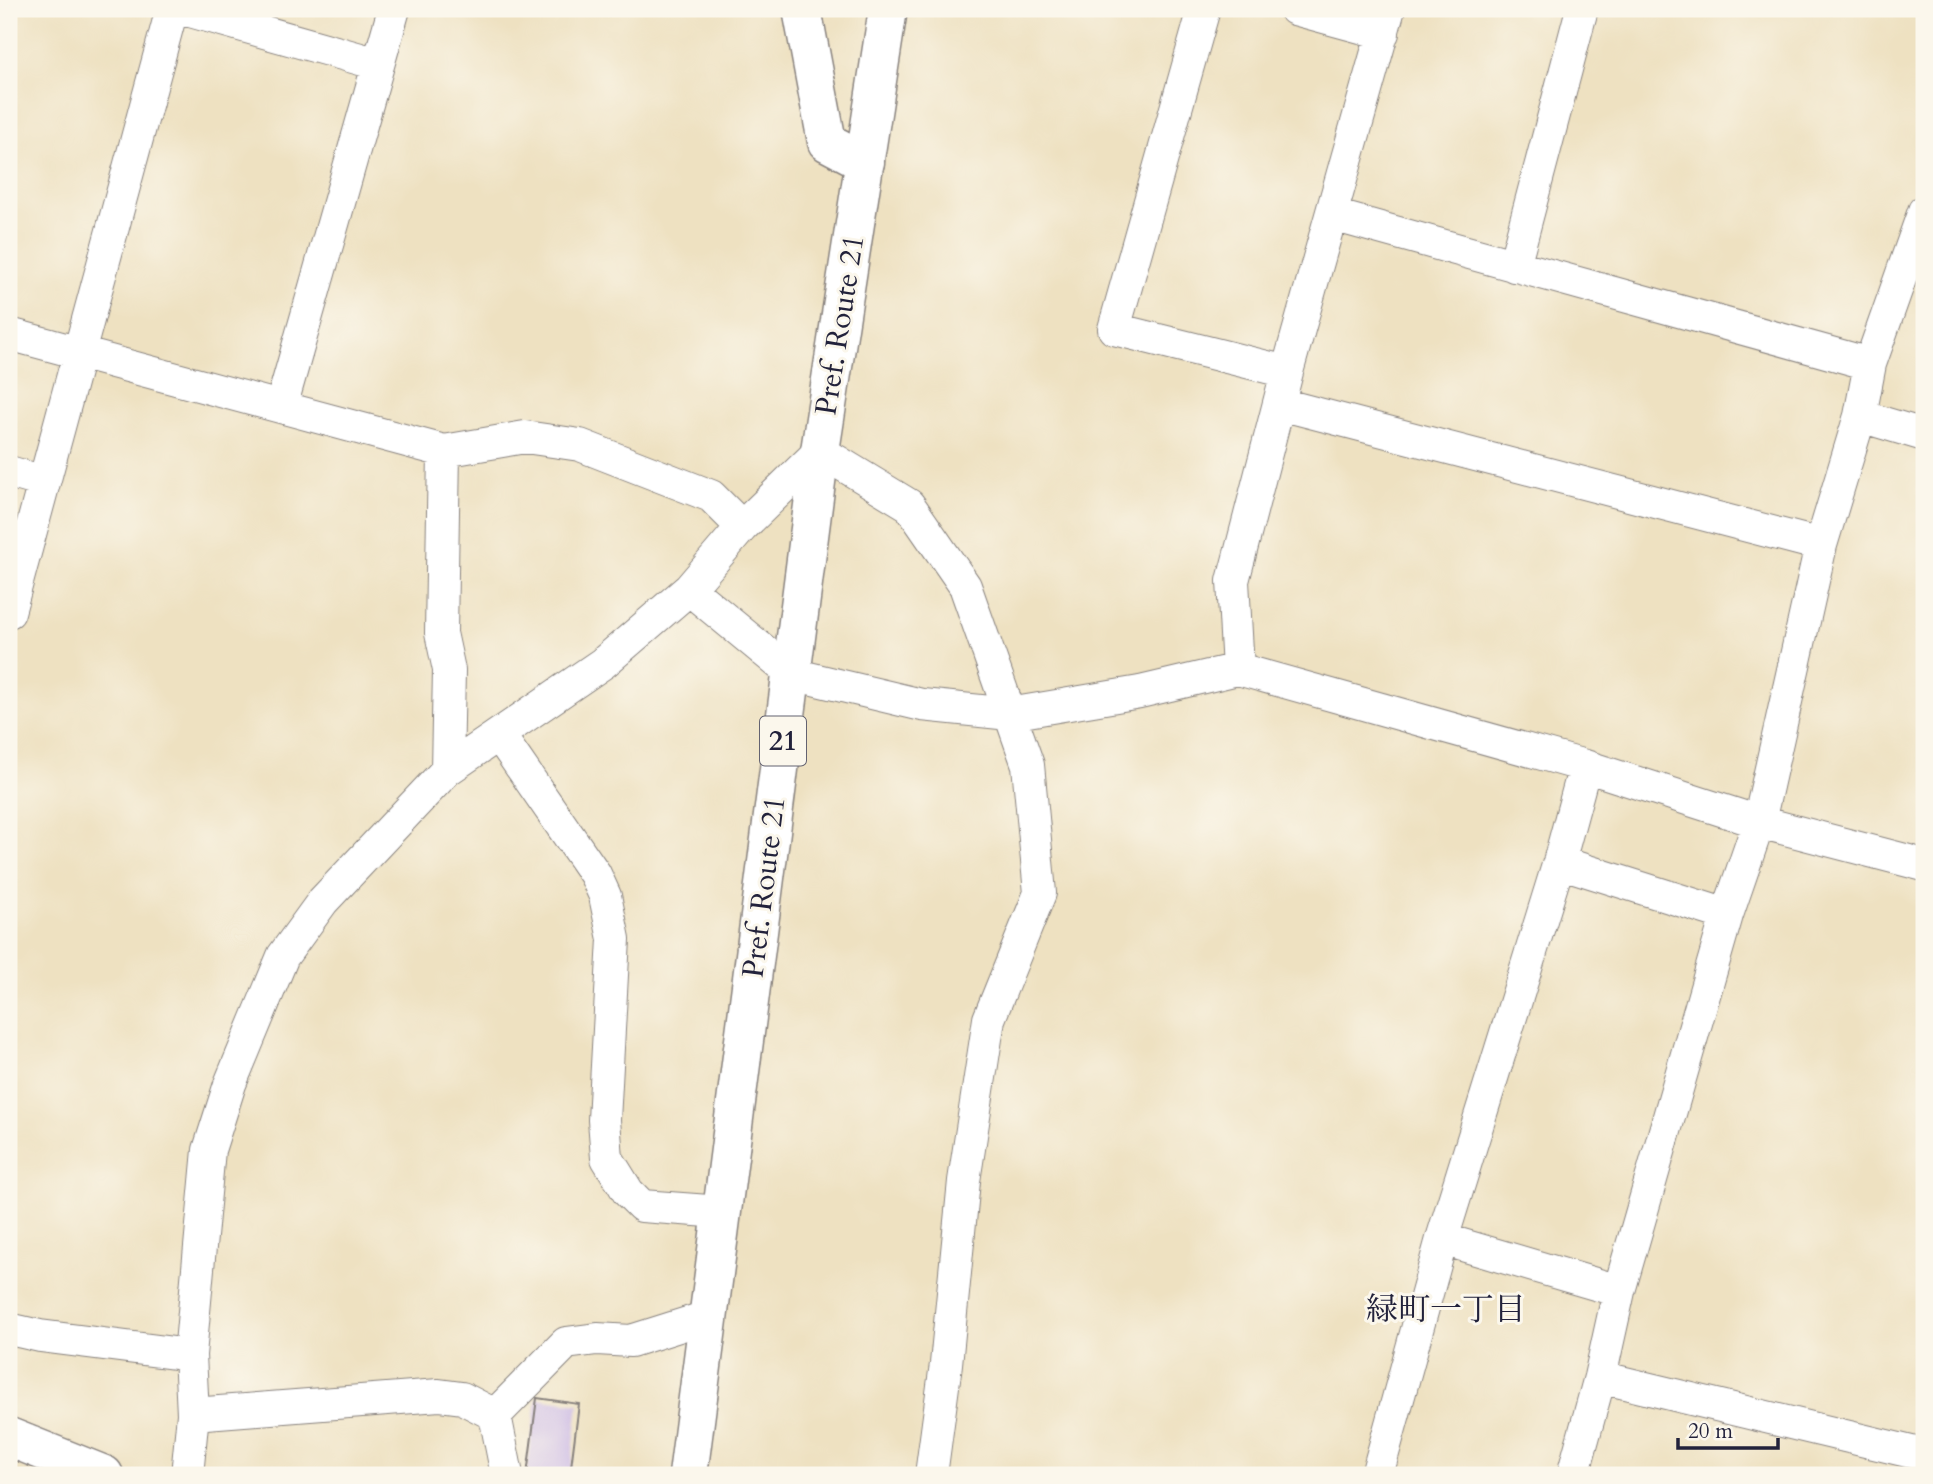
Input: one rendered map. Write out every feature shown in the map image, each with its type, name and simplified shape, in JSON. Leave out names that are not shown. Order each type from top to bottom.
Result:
[{"type":"main road","points":[[802,9],[827,142],[865,162]]},
{"type":"main road","name":"Pref. Route 21","points":[[688,1475],[820,451],[888,9]]},
{"type":"main road","points":[[9,1437],[104,1475]]},
{"type":"street","points":[[9,612],[172,9]]},
{"type":"street","points":[[183,9],[378,64]]},
{"type":"street","points":[[281,407],[394,9]]},
{"type":"street","points":[[1205,9],[1114,329],[1287,372]]},
{"type":"street","points":[[1238,669],[1233,581],[1287,372],[1386,21],[1295,9]]},
{"type":"street","points":[[1514,266],[1582,9]]},
{"type":"street","points":[[1573,1475],[1600,1377],[1619,1291],[1727,915],[1759,822],[1821,545],[1860,416],[1870,364],[1924,211]]},
{"type":"street","points":[[1333,215],[1870,364]]},
{"type":"street","points":[[9,334],[443,451],[525,437],[580,445],[711,496],[741,527]]},
{"type":"street","points":[[1280,404],[1821,545]]},
{"type":"street","points":[[1860,416],[1924,435]]},
{"type":"street","points":[[443,451],[441,633],[449,670],[447,770]]},
{"type":"street","points":[[187,1475],[193,1414],[190,1355],[209,1150],[230,1084],[283,956],[323,901],[447,770],[603,663],[689,589],[741,527],[820,451],[909,505],[965,586],[1028,765],[1040,893],[989,1019],[964,1181],[946,1364],[931,1475]]},
{"type":"street","points":[[9,472],[44,482]]},
{"type":"street","points":[[689,589],[792,674],[922,705],[1010,714],[1140,692],[1238,669],[1585,766],[1759,822],[1924,865]]},
{"type":"street","points":[[499,735],[595,874],[605,896],[614,939],[604,1120],[607,1158],[628,1192],[642,1206],[722,1212]]},
{"type":"street","points":[[1377,1475],[1442,1240],[1559,862],[1585,766]]},
{"type":"street","points":[[1559,862],[1727,915]]},
{"type":"street","points":[[1442,1240],[1619,1291]]},
{"type":"street","points":[[495,1415],[566,1343],[597,1339],[631,1341],[710,1316]]},
{"type":"street","points":[[9,1328],[40,1336],[190,1355]]},
{"type":"street","points":[[1600,1377],[1924,1455]]},
{"type":"street","points":[[193,1414],[439,1395],[462,1398],[495,1415]]},
{"type":"street","points":[[495,1415],[507,1475]]},
{"type":"building","points":[[537,1398],[579,1404],[570,1475],[527,1475]]},
{"type":"district","name":"緑町一丁目","points":[[1446,1310]]}]
